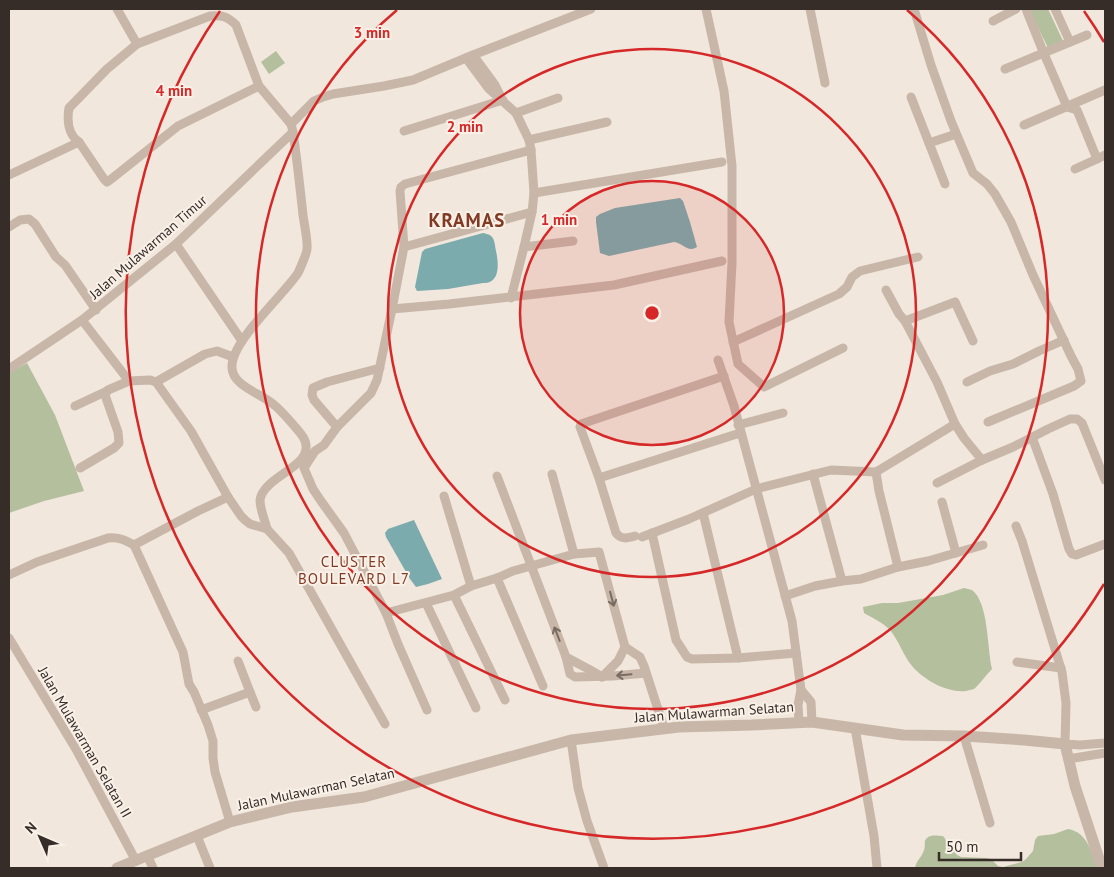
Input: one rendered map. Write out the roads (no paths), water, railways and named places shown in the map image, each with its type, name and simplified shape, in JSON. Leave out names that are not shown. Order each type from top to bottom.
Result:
[{"type":"street","points":[[117,9],[138,44]]},
{"type":"street","name":"Jalan Mulawarman Timur","points":[[9,369],[96,310],[176,244],[292,128],[314,101],[333,94],[413,80],[469,56],[591,9]]},
{"type":"street","points":[[706,9],[724,91],[732,166],[732,263],[729,322],[738,364],[764,387],[843,348]]},
{"type":"street","points":[[810,9],[825,83]]},
{"type":"street","points":[[914,9],[931,65],[956,134],[973,173],[987,184],[995,194],[1011,222],[1033,275],[1078,369],[1081,381],[1074,386],[988,422]]},
{"type":"street","points":[[993,21],[1016,9]]},
{"type":"street","points":[[1026,9],[1067,107],[1077,110],[1101,157],[1075,169]]},
{"type":"street","points":[[1055,9],[1070,42]]},
{"type":"street","points":[[259,86],[178,126],[107,182],[79,142],[75,140],[70,128],[69,108],[106,68],[138,44],[210,16],[218,15],[229,18],[236,25],[259,86],[292,128],[308,249],[299,272],[242,341],[233,357],[233,376],[238,383],[274,404],[304,438],[307,445],[306,452],[293,466],[264,490],[260,498],[260,506],[267,529],[290,553],[385,724]]},
{"type":"street","points":[[1006,69],[1087,35]]},
{"type":"street","points":[[469,56],[489,89],[516,113],[529,140],[534,193],[532,212],[511,298]]},
{"type":"street","points":[[1024,125],[1105,90]]},
{"type":"street","points":[[911,97],[945,184]]},
{"type":"street","points":[[516,113],[558,98]]},
{"type":"street","points":[[404,131],[503,100]]},
{"type":"street","points":[[529,140],[607,122]]},
{"type":"street","points":[[929,143],[956,134]]},
{"type":"street","points":[[9,175],[79,142]]},
{"type":"street","points":[[427,710],[386,613],[344,533],[317,495],[304,468],[315,451],[324,445],[337,427],[370,393],[377,380],[404,247],[401,187],[405,184],[530,150]]},
{"type":"street","points":[[534,193],[722,162]]},
{"type":"street","points":[[404,247],[532,212]]},
{"type":"street","points":[[9,226],[20,220],[28,219],[35,224],[56,257],[64,265],[96,310]]},
{"type":"street","points":[[524,247],[574,241]]},
{"type":"street","points":[[176,244],[242,341]]},
{"type":"street","points":[[733,342],[839,294],[860,270],[918,257]]},
{"type":"street","points":[[392,309],[511,298],[614,285],[722,261]]},
{"type":"street","points":[[886,290],[898,314],[905,321],[937,382],[955,424],[982,460]]},
{"type":"street","points":[[905,321],[955,302],[973,341]]},
{"type":"street","points":[[82,320],[130,381]]},
{"type":"street","points":[[967,382],[990,371],[1013,364],[1064,340]]},
{"type":"street","points":[[75,406],[130,381],[153,381],[205,354],[217,351],[233,357]]},
{"type":"street","points":[[718,360],[734,406],[792,621],[802,690],[798,705],[799,722]]},
{"type":"street","points":[[337,427],[314,400],[312,395],[314,388],[327,382],[380,368]]},
{"type":"street","points":[[724,376],[583,422],[580,427],[618,535],[622,538],[652,534],[756,489],[813,474],[831,470],[876,472],[955,424]]},
{"type":"street","points":[[153,381],[192,431],[228,497],[241,516],[250,524],[267,529]]},
{"type":"street","points":[[80,468],[114,448],[119,443],[118,432],[105,395],[107,391]]},
{"type":"street","points":[[599,478],[783,413]]},
{"type":"street","points":[[937,483],[1070,419],[1077,419],[1082,423],[1105,480]]},
{"type":"street","points":[[1032,437],[1072,554],[1076,555],[1105,544]]},
{"type":"street","points":[[876,472],[879,492],[898,568]]},
{"type":"street","points":[[552,474],[574,554]]},
{"type":"street","points":[[813,474],[842,581]]},
{"type":"street","points":[[497,476],[566,657],[570,674],[575,678],[646,673]]},
{"type":"street","points":[[444,496],[471,586]]},
{"type":"street","points":[[134,545],[228,497]]},
{"type":"street","points":[[942,502],[956,553]]},
{"type":"street","points":[[703,513],[738,658]]},
{"type":"street","points":[[1016,526],[1061,668],[1066,704],[1064,744],[1077,793],[1102,868]]},
{"type":"street","points":[[652,534],[676,640],[687,657],[692,659],[738,658],[796,653]]},
{"type":"street","points":[[9,575],[37,562],[108,538],[124,539],[134,545],[184,652],[189,684],[194,692],[213,741],[212,758],[230,822]]},
{"type":"street","points":[[785,596],[815,586],[861,579],[982,545]]},
{"type":"street","points":[[386,613],[454,595],[471,586],[530,566],[574,554],[599,552],[625,648],[618,661],[602,677]]},
{"type":"street","points":[[497,578],[543,686]]},
{"type":"street","points":[[454,595],[504,700]]},
{"type":"street","points":[[426,602],[476,708]]},
{"type":"street","name":"Jalan Mulawarman Selatan II","points":[[9,638],[77,751],[136,860]]},
{"type":"street","points":[[625,648],[640,657],[664,728]]},
{"type":"street","points":[[566,657],[602,677]]},
{"type":"street","points":[[238,661],[256,706]]},
{"type":"street","points":[[1018,662],[1061,668]]},
{"type":"street","points":[[802,690],[811,702],[812,722]]},
{"type":"street","points":[[201,710],[250,692]]},
{"type":"street","name":"Jalan Mulawarman Selatan","points":[[117,868],[230,822],[292,807],[364,796],[571,740],[664,728],[812,722],[903,735],[964,736],[1064,744]]},
{"type":"street","points":[[855,728],[874,836],[877,868]]},
{"type":"street","points":[[964,736],[990,823]]},
{"type":"street","points":[[571,740],[578,788],[600,867]]},
{"type":"street","points":[[1064,744],[1105,744]]},
{"type":"street","points":[[1068,759],[1105,752]]},
{"type":"street","points":[[198,836],[210,868]]},
{"type":"street","points":[[147,855],[154,868]]},
{"type":"water","points":[[680,198],[683,201],[697,247],[691,249],[674,242],[609,256],[600,253],[596,217],[600,214],[615,208]]},
{"type":"water","points":[[483,233],[491,236],[495,243],[498,267],[493,280],[448,289],[417,291],[415,287],[422,252],[425,249]]},
{"type":"water","points":[[414,520],[442,579],[416,587],[385,533],[388,529]]},
{"type":"district","name":"KRAMAS","points":[[467,220]]},
{"type":"district","name":"CLUSTER BOULEVARD L7","points":[[354,570]]}]
